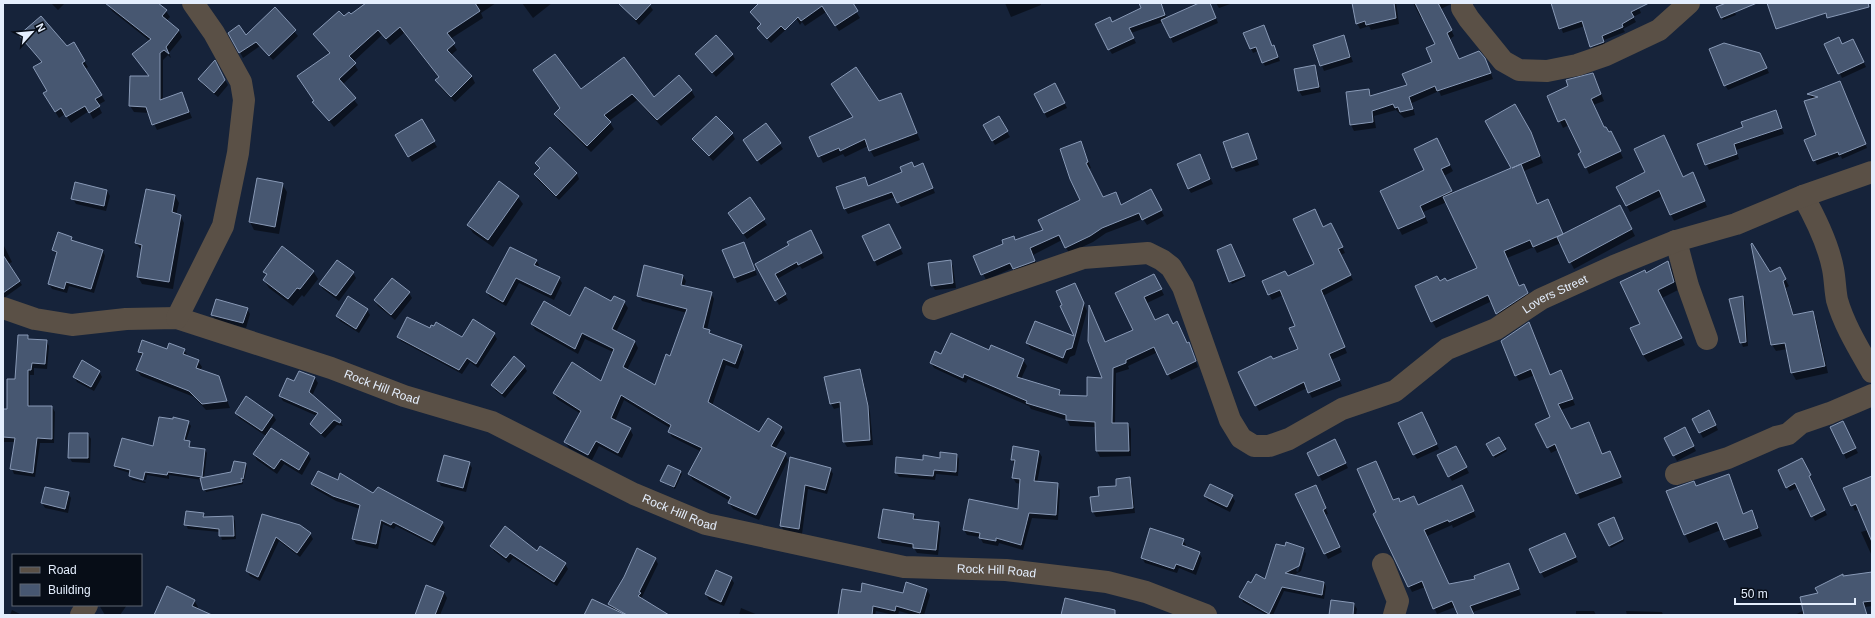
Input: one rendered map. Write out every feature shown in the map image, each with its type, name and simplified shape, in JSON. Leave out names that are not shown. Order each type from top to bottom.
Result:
[{"type":"street","points":[[178,318],[223,226],[238,153],[244,100],[241,82],[214,33],[193,3]]},
{"type":"street","points":[[1462,3],[1462,8],[1469,19],[1503,61],[1519,70],[1547,72],[1577,65],[1606,55],[1660,30],[1689,3]]},
{"type":"street","name":"Lovers Street","points":[[933,309],[1083,258],[1148,253],[1162,260],[1170,267],[1183,287],[1230,420],[1241,438],[1254,446],[1269,446],[1289,439],[1342,409],[1395,391],[1447,349],[1496,329],[1541,299],[1614,266],[1676,241],[1736,224],[1803,196],[1872,172]]},
{"type":"street","points":[[1803,196],[1816,219],[1827,246],[1833,269],[1837,300],[1851,334],[1872,372]]},
{"type":"street","points":[[1676,241],[1688,286],[1707,339]]},
{"type":"street","name":"Rock Hill Road","points":[[3,308],[35,319],[72,325],[126,319],[178,318],[331,368],[404,396],[492,422],[634,494],[706,524],[904,567],[1006,570],[1107,582],[1146,592],[1206,615]]},
{"type":"street","points":[[1676,474],[1728,458],[1776,437],[1788,434],[1801,423],[1830,413],[1872,395]]},
{"type":"street","points":[[1383,564],[1398,601],[1394,615]]},
{"type":"street","points":[[81,615],[86,606]]},
{"type":"building","points":[[105,3],[158,3],[167,10],[162,16],[179,30],[166,47],[169,54],[164,50],[160,53],[160,100],[182,92],[189,112],[152,125],[146,107],[129,106],[130,76],[149,76],[132,54],[151,39]]},
{"type":"building","points":[[366,3],[475,3],[480,11],[447,33],[455,43],[447,50],[472,76],[451,97],[435,80],[439,77],[400,27],[386,39],[378,30],[349,56],[356,63],[339,79],[356,98],[329,121],[312,102],[314,101],[297,76],[330,53],[313,34],[339,11],[344,16],[349,12],[351,14]]},
{"type":"building","points":[[618,3],[652,3],[636,20]]},
{"type":"building","points":[[759,3],[853,3],[858,11],[835,26],[822,6],[801,21],[798,17],[785,30],[781,26],[767,39],[757,28],[761,24],[750,12]]},
{"type":"building","points":[[1139,3],[1161,3],[1165,15],[1129,28],[1134,38],[1108,50],[1095,24],[1110,17],[1112,22],[1141,8]]},
{"type":"building","points":[[1199,3],[1210,3],[1216,18],[1170,38],[1161,20]]},
{"type":"building","points":[[1352,3],[1394,3],[1396,18],[1366,25],[1365,21],[1356,24]]},
{"type":"building","points":[[1415,3],[1438,3],[1452,30],[1447,33],[1459,59],[1479,51],[1485,58],[1491,73],[1437,91],[1435,86],[1409,97],[1413,109],[1400,112],[1398,107],[1395,108],[1393,104],[1372,111],[1373,122],[1350,125],[1346,92],[1369,89],[1370,96],[1407,85],[1402,74],[1432,62],[1426,48],[1435,44]]},
{"type":"building","points":[[1551,3],[1649,3],[1631,12],[1634,17],[1622,24],[1623,27],[1602,36],[1604,42],[1590,47],[1582,21],[1559,29]]},
{"type":"building","points":[[1726,3],[1757,3],[1721,18],[1716,7]]},
{"type":"building","points":[[1767,3],[1868,3],[1869,7],[1827,18],[1826,13],[1776,29]]},
{"type":"building","points":[[275,7],[296,30],[269,56],[256,42],[239,53],[228,33],[239,25],[246,35]]},
{"type":"building","points":[[41,16],[67,46],[74,42],[85,61],[82,63],[102,95],[95,99],[100,106],[89,113],[85,106],[66,117],[61,108],[55,112],[43,93],[47,91],[33,67],[42,62],[19,35]]},
{"type":"building","points":[[1264,25],[1278,57],[1262,63],[1256,47],[1250,49],[1243,33]]},
{"type":"building","points":[[716,35],[733,54],[712,73],[695,54]]},
{"type":"building","points":[[1344,35],[1350,57],[1320,66],[1313,45]]},
{"type":"building","points":[[1839,37],[1842,44],[1853,39],[1864,62],[1838,74],[1824,44]]},
{"type":"building","points":[[1724,43],[1760,53],[1767,68],[1724,86],[1709,49]]},
{"type":"building","points":[[555,54],[581,89],[624,57],[654,97],[679,75],[692,90],[657,120],[632,94],[604,115],[611,122],[587,146],[554,114],[560,108],[533,70]]},
{"type":"building","points":[[215,60],[225,80],[214,93],[198,79]]},
{"type":"building","points":[[1315,65],[1319,87],[1298,91],[1294,69]]},
{"type":"building","points":[[856,67],[879,101],[901,93],[917,133],[869,151],[865,139],[840,151],[839,148],[818,157],[809,137],[853,117],[831,84]]},
{"type":"building","points":[[1593,73],[1601,94],[1591,99],[1604,127],[1606,127],[1609,132],[1611,131],[1621,151],[1585,168],[1578,154],[1581,152],[1565,119],[1558,122],[1547,96],[1568,86],[1566,80]]},
{"type":"building","points":[[1840,81],[1866,144],[1839,155],[1838,152],[1813,161],[1804,140],[1816,135],[1804,101],[1818,97],[1807,94]]},
{"type":"building","points":[[1055,83],[1065,103],[1044,113],[1034,94]]},
{"type":"building","points":[[1515,104],[1531,132],[1540,156],[1521,164],[1537,204],[1548,199],[1563,234],[1533,247],[1530,240],[1504,251],[1519,286],[1524,284],[1528,293],[1496,314],[1488,295],[1431,322],[1415,286],[1437,276],[1440,281],[1445,278],[1447,281],[1477,268],[1443,197],[1511,168],[1485,121]]},
{"type":"building","points":[[1776,110],[1782,128],[1734,144],[1737,154],[1705,165],[1697,144],[1743,127],[1741,122]]},
{"type":"building","points":[[716,116],[733,133],[709,156],[692,139]]},
{"type":"building","points":[[999,116],[1008,131],[992,141],[983,125]]},
{"type":"building","points":[[422,119],[435,141],[408,157],[395,135]]},
{"type":"building","points":[[766,123],[781,143],[757,161],[743,140]]},
{"type":"building","points":[[1248,133],[1257,159],[1232,168],[1223,142]]},
{"type":"building","points":[[1664,135],[1683,177],[1693,172],[1705,201],[1670,215],[1659,190],[1626,206],[1616,187],[1645,172],[1634,149]]},
{"type":"building","points":[[1437,138],[1450,165],[1441,169],[1452,191],[1420,206],[1425,217],[1398,229],[1380,191],[1424,170],[1414,149]]},
{"type":"building","points":[[1081,141],[1088,162],[1086,163],[1103,197],[1116,192],[1121,205],[1151,189],[1162,210],[1142,220],[1139,213],[1102,228],[1090,236],[1065,248],[1059,235],[1030,248],[1035,261],[1013,269],[1010,263],[981,275],[973,256],[1003,244],[1002,240],[1014,236],[1015,240],[1043,230],[1038,220],[1080,200],[1070,179],[1060,149]]},
{"type":"building","points":[[550,147],[577,173],[556,196],[534,174],[540,168],[535,163]]},
{"type":"building","points":[[1200,154],[1210,179],[1188,189],[1177,164]]},
{"type":"building","points":[[912,162],[914,167],[923,163],[933,188],[897,203],[892,192],[844,209],[836,187],[865,177],[868,186],[902,172],[900,167]]},
{"type":"building","points":[[257,178],[283,183],[275,227],[249,222]]},
{"type":"building","points":[[499,181],[519,196],[488,240],[467,225]]},
{"type":"building","points":[[75,182],[107,190],[104,206],[71,199]]},
{"type":"building","points":[[146,189],[175,195],[172,212],[181,215],[169,282],[137,277],[142,245],[135,243]]},
{"type":"building","points":[[750,197],[765,219],[743,234],[728,213]]},
{"type":"building","points":[[1620,205],[1632,229],[1569,263],[1557,237]]},
{"type":"building","points":[[1315,209],[1323,227],[1331,223],[1343,247],[1338,249],[1351,275],[1321,290],[1345,347],[1329,354],[1340,380],[1308,393],[1304,382],[1255,406],[1238,372],[1271,356],[1273,359],[1298,349],[1289,328],[1295,326],[1280,290],[1268,295],[1262,281],[1285,271],[1288,276],[1314,264],[1293,219]]},
{"type":"building","points":[[889,224],[901,248],[874,261],[862,236]]},
{"type":"building","points":[[811,230],[822,253],[798,265],[797,262],[775,274],[786,294],[775,301],[755,264],[789,245],[787,242]]},
{"type":"building","points":[[58,232],[72,237],[71,240],[103,250],[91,289],[66,282],[64,289],[48,284],[57,252],[52,250]]},
{"type":"building","points":[[744,242],[755,270],[734,278],[722,250]]},
{"type":"building","points":[[1752,243],[1770,272],[1780,267],[1786,279],[1783,281],[1793,315],[1813,311],[1825,366],[1791,373],[1785,343],[1771,345]]},
{"type":"building","points":[[1231,244],[1245,276],[1229,282],[1217,250]]},
{"type":"building","points":[[282,246],[314,271],[300,289],[297,288],[288,299],[263,280],[267,274],[263,272]]},
{"type":"building","points":[[510,247],[537,260],[534,265],[560,277],[551,295],[516,278],[503,302],[486,292]]},
{"type":"building","points":[[3,255],[20,281],[3,293]]},
{"type":"building","points":[[337,260],[354,272],[336,296],[319,284]]},
{"type":"building","points":[[951,260],[953,283],[931,286],[928,263]]},
{"type":"building","points":[[1668,261],[1674,282],[1658,290],[1682,338],[1643,355],[1630,328],[1640,324],[1620,282],[1645,270],[1646,273]]},
{"type":"building","points":[[644,265],[683,275],[681,285],[712,292],[703,328],[710,330],[709,333],[742,345],[735,364],[723,359],[708,402],[759,432],[768,418],[782,427],[771,446],[786,453],[756,515],[728,503],[731,497],[688,474],[702,448],[668,432],[671,425],[621,395],[611,418],[631,428],[618,453],[596,441],[588,455],[564,442],[581,411],[553,393],[572,362],[601,381],[614,349],[582,333],[575,349],[531,324],[544,301],[570,316],[585,287],[611,301],[614,296],[625,301],[612,329],[635,341],[623,367],[655,385],[666,354],[670,356],[687,309],[637,296]]},
{"type":"building","points":[[1154,274],[1162,289],[1144,297],[1155,320],[1168,314],[1173,324],[1177,321],[1187,343],[1189,342],[1196,361],[1167,375],[1154,347],[1126,360],[1126,363],[1113,368],[1112,423],[1128,423],[1129,451],[1096,451],[1095,422],[1066,420],[1066,415],[1026,403],[1027,401],[964,374],[963,378],[930,363],[935,351],[941,354],[951,333],[989,350],[991,345],[1024,359],[1017,377],[1060,390],[1059,395],[1087,396],[1087,377],[1102,378],[1088,341],[1089,305],[1105,342],[1133,330],[1115,293]]},
{"type":"building","points":[[392,278],[410,292],[391,315],[374,300]]},
{"type":"building","points":[[1075,283],[1084,303],[1072,348],[1066,350],[1063,358],[1026,343],[1035,321],[1074,336],[1060,306],[1062,305],[1056,291]]},
{"type":"building","points":[[348,296],[368,309],[356,329],[336,316]]},
{"type":"building","points":[[1743,296],[1746,342],[1740,343],[1729,299]]},
{"type":"building","points":[[216,299],[248,308],[243,323],[211,315]]},
{"type":"building","points":[[407,317],[430,328],[431,325],[434,326],[436,322],[462,337],[473,319],[495,333],[476,364],[467,358],[459,370],[397,337]]},
{"type":"building","points":[[1529,322],[1550,375],[1561,370],[1573,399],[1558,404],[1571,429],[1589,422],[1602,454],[1610,451],[1621,477],[1576,494],[1555,444],[1547,448],[1535,424],[1550,417],[1531,369],[1515,376],[1501,341]]},
{"type":"building","points":[[18,335],[28,335],[28,339],[47,340],[45,364],[32,363],[31,370],[28,370],[28,406],[52,406],[52,439],[37,438],[33,473],[10,469],[15,438],[3,437],[3,409],[7,409],[7,379],[15,379]]},
{"type":"building","points":[[142,340],[167,349],[169,343],[185,349],[183,354],[199,360],[196,368],[219,376],[227,401],[202,404],[189,391],[136,370],[143,353],[138,352]]},
{"type":"building","points":[[514,356],[525,366],[502,394],[491,385]]},
{"type":"building","points":[[82,360],[100,371],[91,387],[73,377]]},
{"type":"building","points":[[860,369],[868,406],[870,440],[843,442],[840,402],[830,404],[824,377]]},
{"type":"building","points":[[299,371],[315,377],[309,392],[341,420],[340,423],[334,420],[321,434],[310,424],[318,413],[279,396],[287,378],[294,381]]},
{"type":"building","points":[[246,396],[273,415],[262,431],[235,413]]},
{"type":"building","points":[[1709,410],[1716,425],[1699,433],[1692,419]]},
{"type":"building","points":[[1422,412],[1437,444],[1413,455],[1398,423]]},
{"type":"building","points":[[159,417],[173,419],[173,417],[189,421],[184,440],[190,441],[189,447],[205,449],[202,477],[168,472],[167,475],[145,472],[143,480],[129,476],[130,470],[114,466],[122,438],[153,446]]},
{"type":"building","points":[[1843,421],[1856,448],[1843,454],[1830,427]]},
{"type":"building","points":[[1685,427],[1694,446],[1673,456],[1664,438]]},
{"type":"building","points":[[271,428],[309,453],[299,470],[281,459],[274,469],[253,454]]},
{"type":"building","points":[[69,433],[88,433],[88,458],[68,458]]},
{"type":"building","points":[[1499,437],[1506,449],[1493,456],[1486,444]]},
{"type":"building","points":[[1335,439],[1346,463],[1318,476],[1307,453]]},
{"type":"building","points":[[1013,446],[1039,451],[1034,481],[1058,483],[1056,515],[1029,513],[1021,545],[996,538],[996,541],[979,538],[980,533],[963,530],[969,499],[1018,509],[1020,479],[1012,478],[1015,460],[1011,460]]},
{"type":"building","points":[[1456,446],[1467,467],[1448,477],[1437,455]]},
{"type":"building","points":[[940,452],[957,454],[956,472],[934,470],[933,476],[895,473],[896,457],[923,460],[923,455],[940,458]]},
{"type":"building","points":[[444,455],[470,462],[463,488],[437,481]]},
{"type":"building","points":[[790,457],[831,468],[825,490],[805,485],[799,529],[780,526]]},
{"type":"building","points":[[1802,458],[1811,475],[1809,476],[1825,510],[1811,517],[1795,483],[1786,488],[1778,470]]},
{"type":"building","points":[[234,461],[246,463],[243,479],[241,478],[242,482],[203,490],[200,478],[231,472]]},
{"type":"building","points":[[1376,461],[1393,500],[1399,498],[1400,502],[1414,496],[1418,505],[1462,485],[1474,511],[1449,522],[1448,520],[1424,530],[1449,584],[1475,579],[1474,576],[1509,563],[1519,589],[1470,606],[1474,615],[1458,615],[1452,601],[1433,609],[1422,581],[1408,587],[1373,514],[1376,512],[1357,469]]},
{"type":"building","points":[[668,465],[681,471],[674,487],[660,481]]},
{"type":"building","points":[[318,471],[338,480],[340,473],[373,493],[378,487],[443,522],[432,542],[393,522],[391,525],[381,520],[376,544],[352,539],[360,505],[333,496],[311,484]]},
{"type":"building","points":[[1729,474],[1743,514],[1752,510],[1758,528],[1724,540],[1717,522],[1684,535],[1666,491],[1694,481],[1696,486]]},
{"type":"building","points":[[1872,476],[1872,542],[1856,504],[1851,506],[1843,488]]},
{"type":"building","points":[[1130,477],[1133,508],[1092,512],[1090,497],[1099,496],[1098,487],[1116,486],[1116,479]]},
{"type":"building","points":[[1210,484],[1233,495],[1227,507],[1204,496]]},
{"type":"building","points":[[1316,485],[1326,508],[1323,510],[1340,547],[1324,554],[1295,494]]},
{"type":"building","points":[[45,487],[69,492],[65,509],[41,503]]},
{"type":"building","points":[[883,509],[914,514],[913,519],[939,522],[936,550],[913,548],[913,544],[878,538]]},
{"type":"building","points":[[186,511],[204,513],[203,517],[233,516],[234,536],[219,536],[219,529],[184,525]]},
{"type":"building","points":[[262,514],[300,525],[311,533],[297,553],[276,537],[258,577],[246,571]]},
{"type":"building","points":[[1614,517],[1623,539],[1609,546],[1598,524]]},
{"type":"building","points":[[505,526],[537,551],[540,546],[566,563],[554,582],[510,553],[506,558],[490,546]]},
{"type":"building","points":[[1150,528],[1184,539],[1182,545],[1200,552],[1193,570],[1176,564],[1174,569],[1141,558]]},
{"type":"building","points":[[1565,533],[1576,557],[1540,573],[1529,549]]},
{"type":"building","points":[[1286,542],[1304,548],[1299,566],[1285,573],[1324,582],[1322,595],[1282,587],[1269,614],[1239,597],[1248,581],[1251,583],[1256,574],[1265,579],[1276,544],[1285,546]]},
{"type":"building","points":[[637,548],[656,558],[639,592],[641,593],[638,596],[669,615],[627,615],[608,604],[624,577]]},
{"type":"building","points":[[716,570],[732,577],[721,602],[705,594]]},
{"type":"building","points":[[1872,572],[1872,601],[1863,602],[1867,615],[1804,615],[1800,597],[1818,593],[1815,588],[1843,574],[1843,576]]},
{"type":"building","points":[[906,582],[927,589],[920,613],[896,606],[895,611],[873,606],[872,615],[838,615],[842,589],[861,592],[862,583],[903,593]]},
{"type":"building","points":[[426,585],[444,592],[435,615],[415,615]]},
{"type":"building","points":[[167,586],[195,600],[192,606],[212,615],[154,615]]},
{"type":"building","points":[[1065,598],[1115,610],[1115,615],[1061,615]]},
{"type":"building","points":[[592,599],[626,615],[584,615]]},
{"type":"building","points":[[1331,600],[1354,603],[1353,615],[1329,615]]}]
